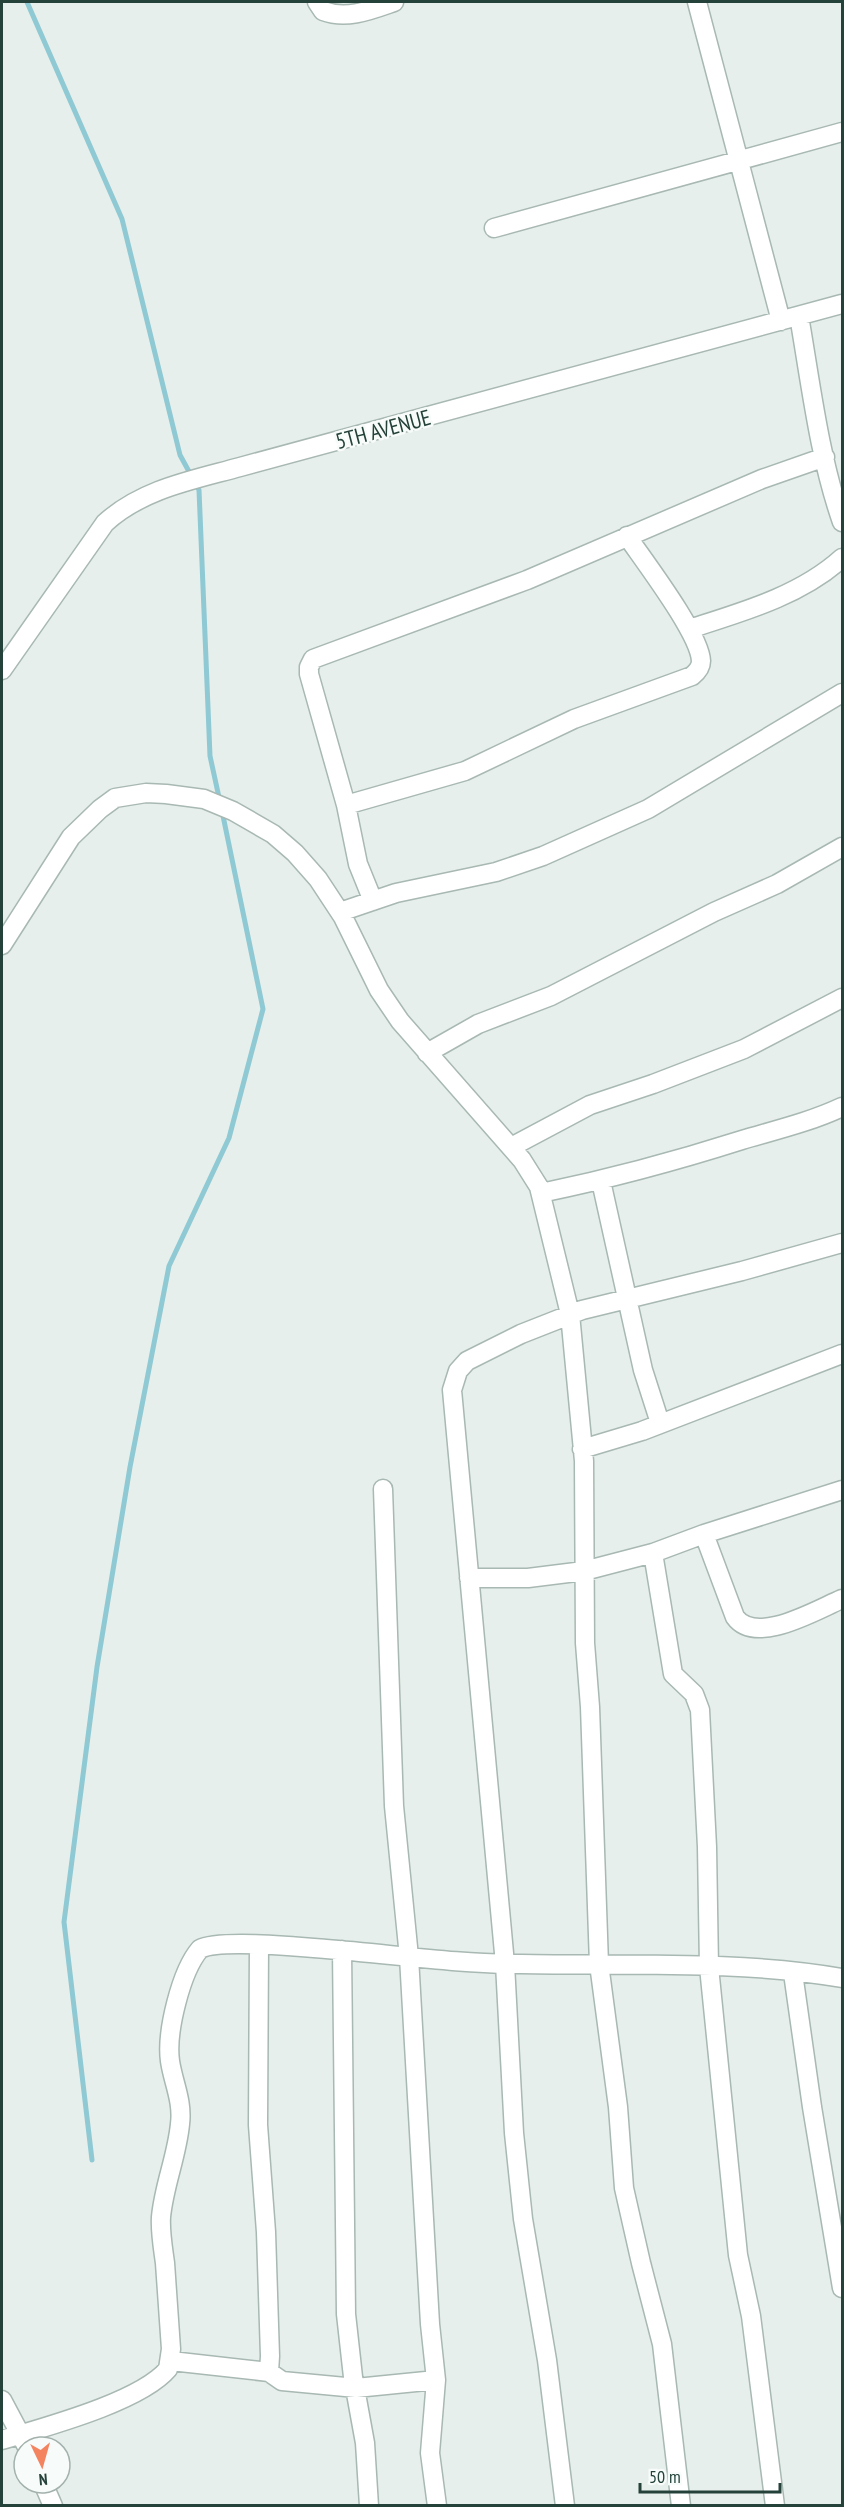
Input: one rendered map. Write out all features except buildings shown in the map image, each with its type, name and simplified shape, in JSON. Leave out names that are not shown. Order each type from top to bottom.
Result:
[{"type":"street","points":[[317,2],[323,11],[341,15],[369,10],[394,2]]},
{"type":"street","points":[[697,2],[740,161],[790,319],[825,457],[836,473],[843,522]]},
{"type":"street","points":[[494,228],[843,132]]},
{"type":"street","name":"5TH AVENUE","points":[[2,670],[105,522],[126,505],[146,495],[240,467],[843,304]]},
{"type":"street","points":[[373,901],[358,864],[346,805],[309,674],[313,659],[527,580],[762,479],[825,457]]},
{"type":"street","points":[[346,805],[465,771],[574,719],[692,676],[700,665],[701,658],[689,629],[627,536]]},
{"type":"street","points":[[689,629],[806,585],[843,558]]},
{"type":"street","points":[[340,912],[432,884],[496,872],[543,856],[648,809],[843,693]]},
{"type":"street","points":[[2,945],[71,837],[109,802],[128,794],[166,794],[204,799],[232,811],[273,834],[296,853],[318,879],[340,912],[384,998],[400,1021],[511,1147],[527,1167],[541,1193],[570,1314],[582,1449],[585,1643],[590,1707],[599,1964],[618,2107],[624,2188],[662,2344],[681,2505]]},
{"type":"street","points":[[427,1053],[478,1024],[551,996],[714,912],[777,884],[843,847]]},
{"type":"street","points":[[511,1147],[590,1105],[744,1049],[843,998]]},
{"type":"street","points":[[541,1193],[601,1181],[778,1131],[843,1107]]},
{"type":"street","points":[[601,1181],[643,1370],[660,1423]]},
{"type":"street","points":[[565,2505],[545,2349],[522,2208],[514,2133],[505,1964],[452,1390],[454,1379],[467,1361],[521,1334],[570,1314],[843,1243]]},
{"type":"street","points":[[582,1449],[660,1423],[843,1354]]},
{"type":"street","points":[[383,1489],[394,1806],[409,1957],[430,2324],[436,2380],[430,2453],[433,2492],[437,2505]]},
{"type":"street","points":[[469,1578],[528,1578],[585,1571],[653,1553],[704,1534],[843,1490]]},
{"type":"street","points":[[704,1534],[735,1617],[739,1624],[747,1628],[762,1629],[783,1623],[843,1599]]},
{"type":"street","points":[[653,1553],[673,1674],[694,1694],[700,1710],[707,1848],[709,1967],[738,2255],[751,2316],[775,2505]]},
{"type":"street","points":[[38,2435],[131,2395],[163,2375],[171,2361],[161,2219],[164,2195],[174,2167],[181,2123],[178,2090],[170,2055],[173,2019],[188,1968],[200,1948],[219,1944],[342,1950],[505,1964],[709,1967],[843,1978]]},
{"type":"street","points":[[259,1946],[258,2125],[266,2232],[269,2372]]},
{"type":"street","points":[[342,1950],[346,2314],[368,2465],[369,2505]]},
{"type":"street","points":[[793,1973],[812,2107],[843,2288]]},
{"type":"street","points":[[171,2361],[269,2372],[282,2381],[356,2388],[436,2380]]},
{"type":"street","points":[[2,2400],[21,2435]]},
{"type":"waterway","points":[[27,2],[122,219],[180,455],[199,490],[210,756],[220,802]]},
{"type":"waterway","points":[[92,2160],[64,1922],[97,1667],[130,1467],[169,1266],[229,1138],[263,1009],[222,811]]}]
